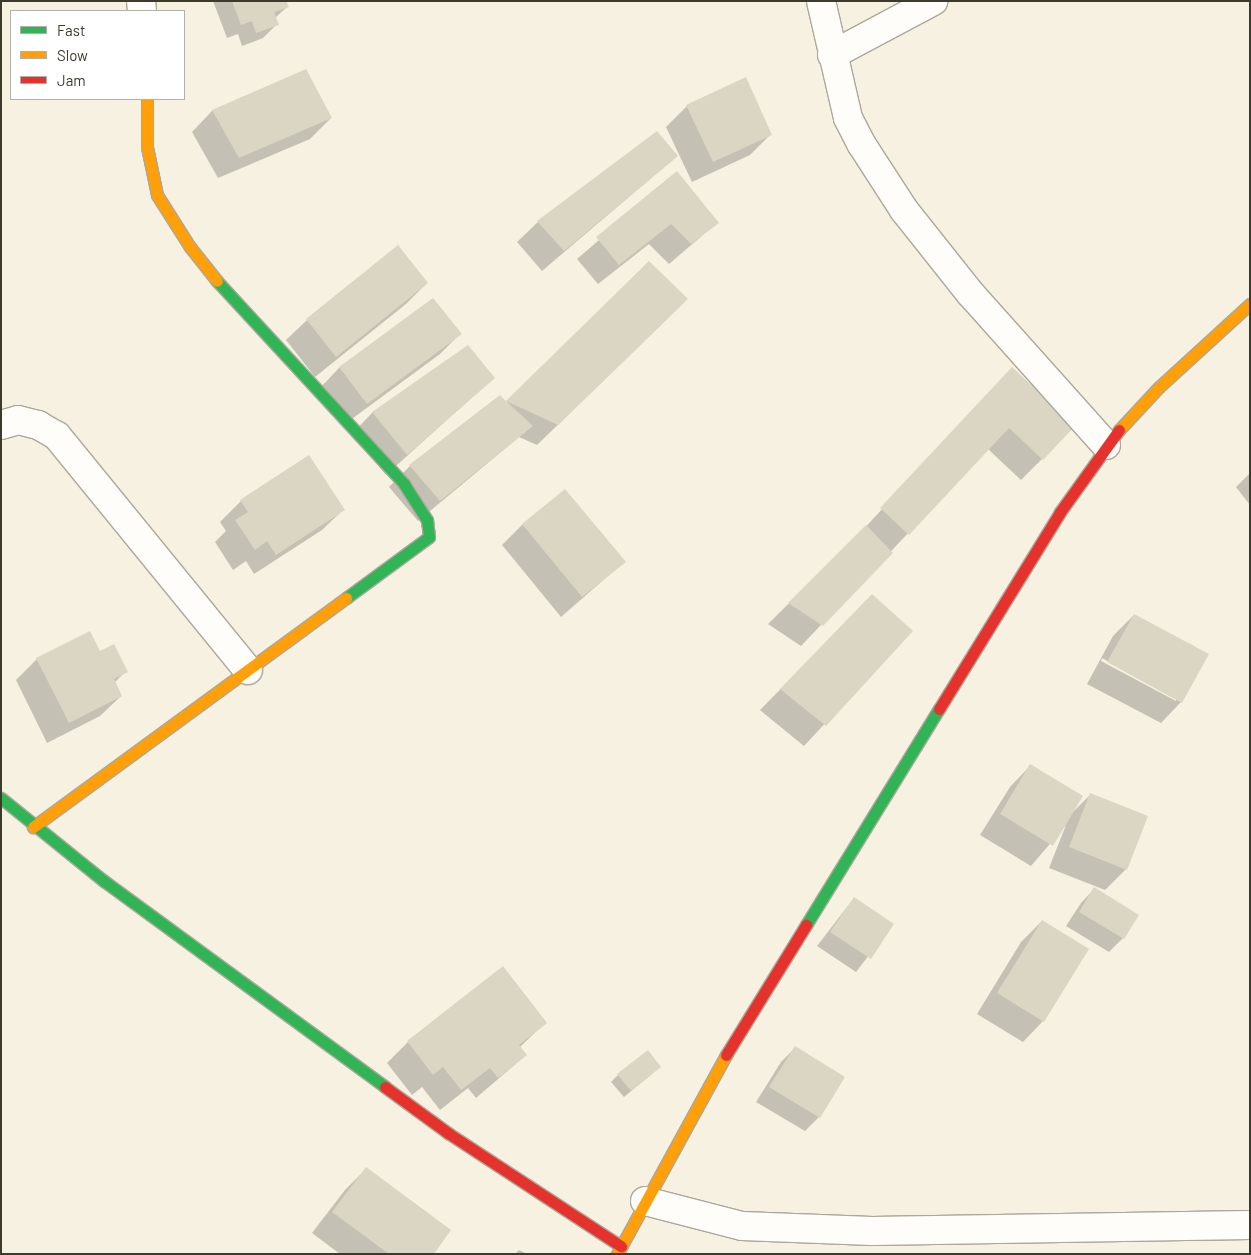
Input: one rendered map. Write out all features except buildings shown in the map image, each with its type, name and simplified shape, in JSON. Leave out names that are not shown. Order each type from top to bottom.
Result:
[{"type":"street","points":[[821,1],[848,118],[904,210],[970,292],[1106,445]]},
{"type":"street","points":[[832,55],[933,1]]},
{"type":"street","points":[[33,827],[429,537],[428,520],[404,484],[232,300],[190,247],[156,194],[148,147],[147,100]]},
{"type":"street","points":[[1,798],[33,827],[448,1133],[619,1250],[710,1080],[1060,512],[1106,445],[1159,388],[1250,304]]},
{"type":"street","points":[[1,425],[18,420],[38,425],[57,436],[248,670]]},
{"type":"street","points":[[645,1201],[742,1226],[872,1231],[1250,1225]]},
{"type":"traffic: fast","points":[[217,281],[404,484],[427,520],[429,537],[346,598]]},
{"type":"traffic: fast","points":[[806,925],[939,709]]},
{"type":"traffic: fast","points":[[1,798],[104,881],[385,1087]]},
{"type":"traffic: slow","points":[[147,100],[147,147],[157,195],[190,247],[217,281]]},
{"type":"traffic: slow","points":[[1119,430],[1159,387],[1250,304]]},
{"type":"traffic: slow","points":[[33,827],[346,598]]},
{"type":"traffic: slow","points":[[617,1254],[726,1055]]},
{"type":"traffic: jam","points":[[939,709],[1060,512],[1119,430]]},
{"type":"traffic: jam","points":[[726,1055],[806,925]]},
{"type":"traffic: jam","points":[[385,1087],[448,1133],[621,1246]]}]
